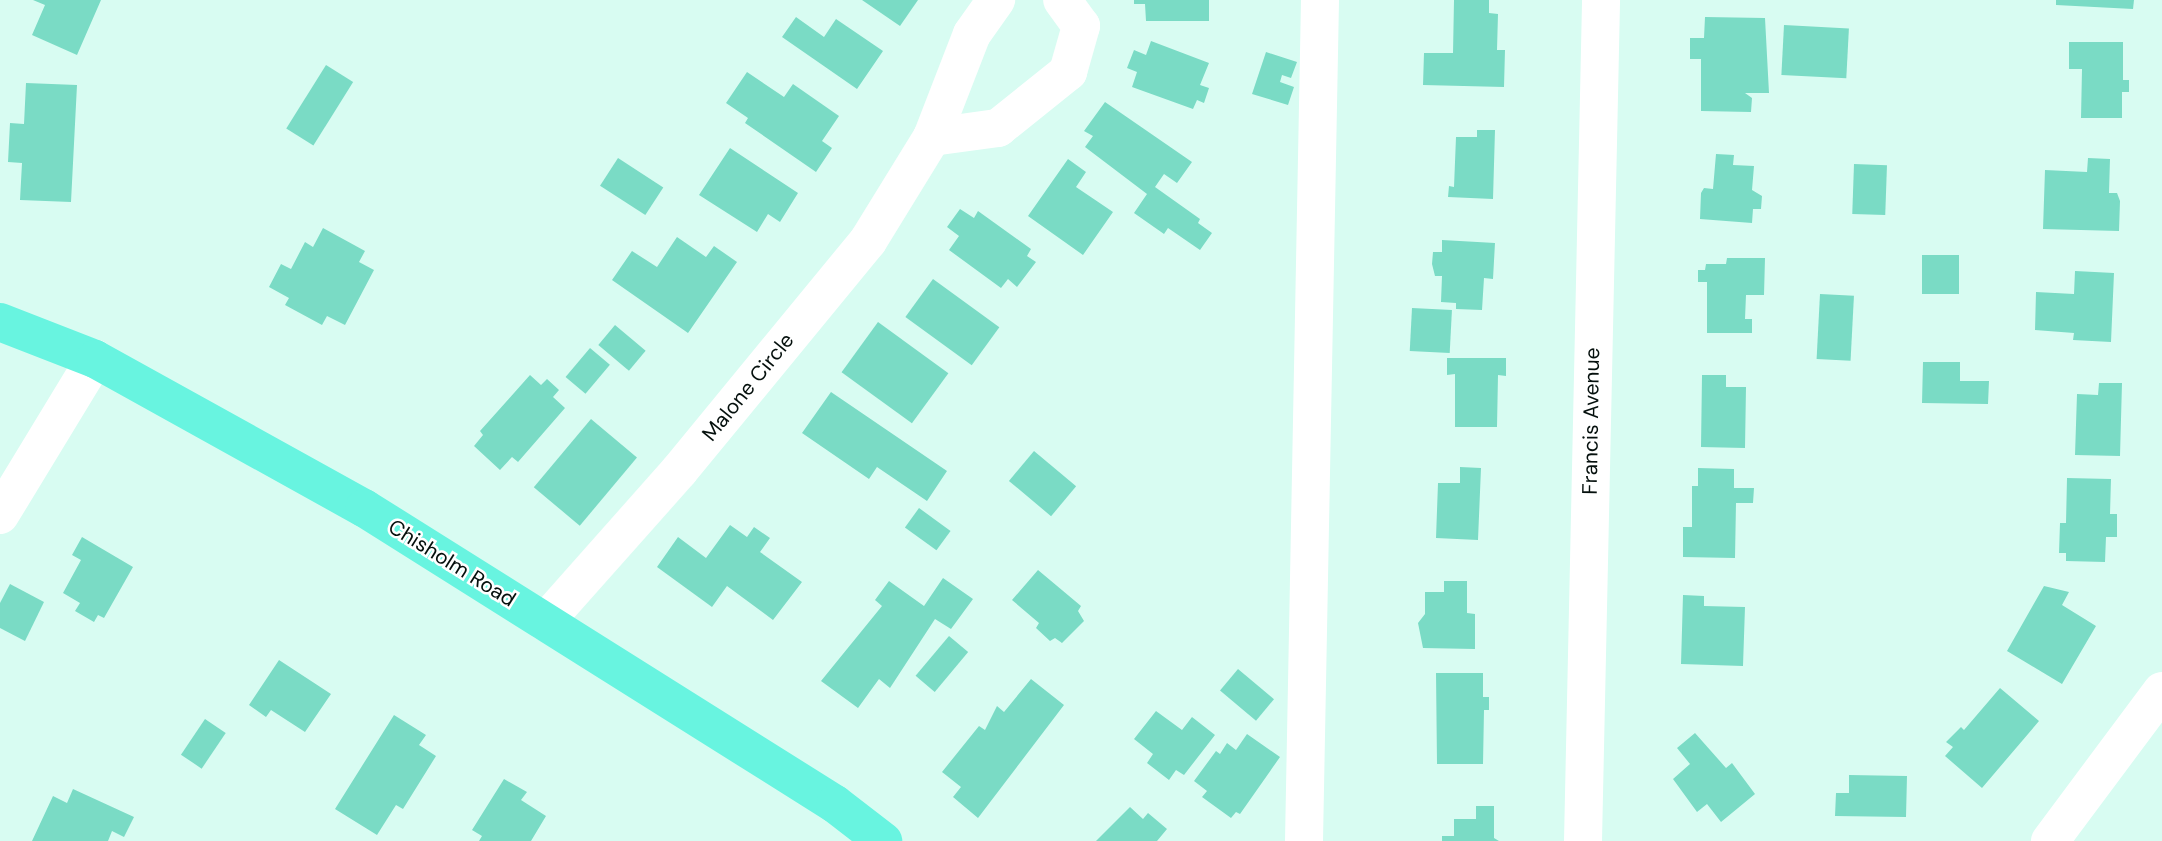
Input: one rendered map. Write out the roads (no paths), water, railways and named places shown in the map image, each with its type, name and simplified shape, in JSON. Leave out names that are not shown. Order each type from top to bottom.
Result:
[{"type":"main road","name":"Chisholm Road","points":[[0,323],[95,359],[297,469],[835,804],[883,841]]},
{"type":"street","name":"Malone Circle","points":[[545,622],[679,471],[868,241],[932,138],[972,34],[996,0]]},
{"type":"street","points":[[932,138],[999,128],[1068,72],[1081,26],[1062,0]]},
{"type":"street","points":[[1304,841],[1320,0]]},
{"type":"street","name":"Francis Avenue","points":[[1583,841],[1601,0]]},
{"type":"street","points":[[0,515],[95,359]]},
{"type":"street","points":[[2050,841],[2162,691]]}]
